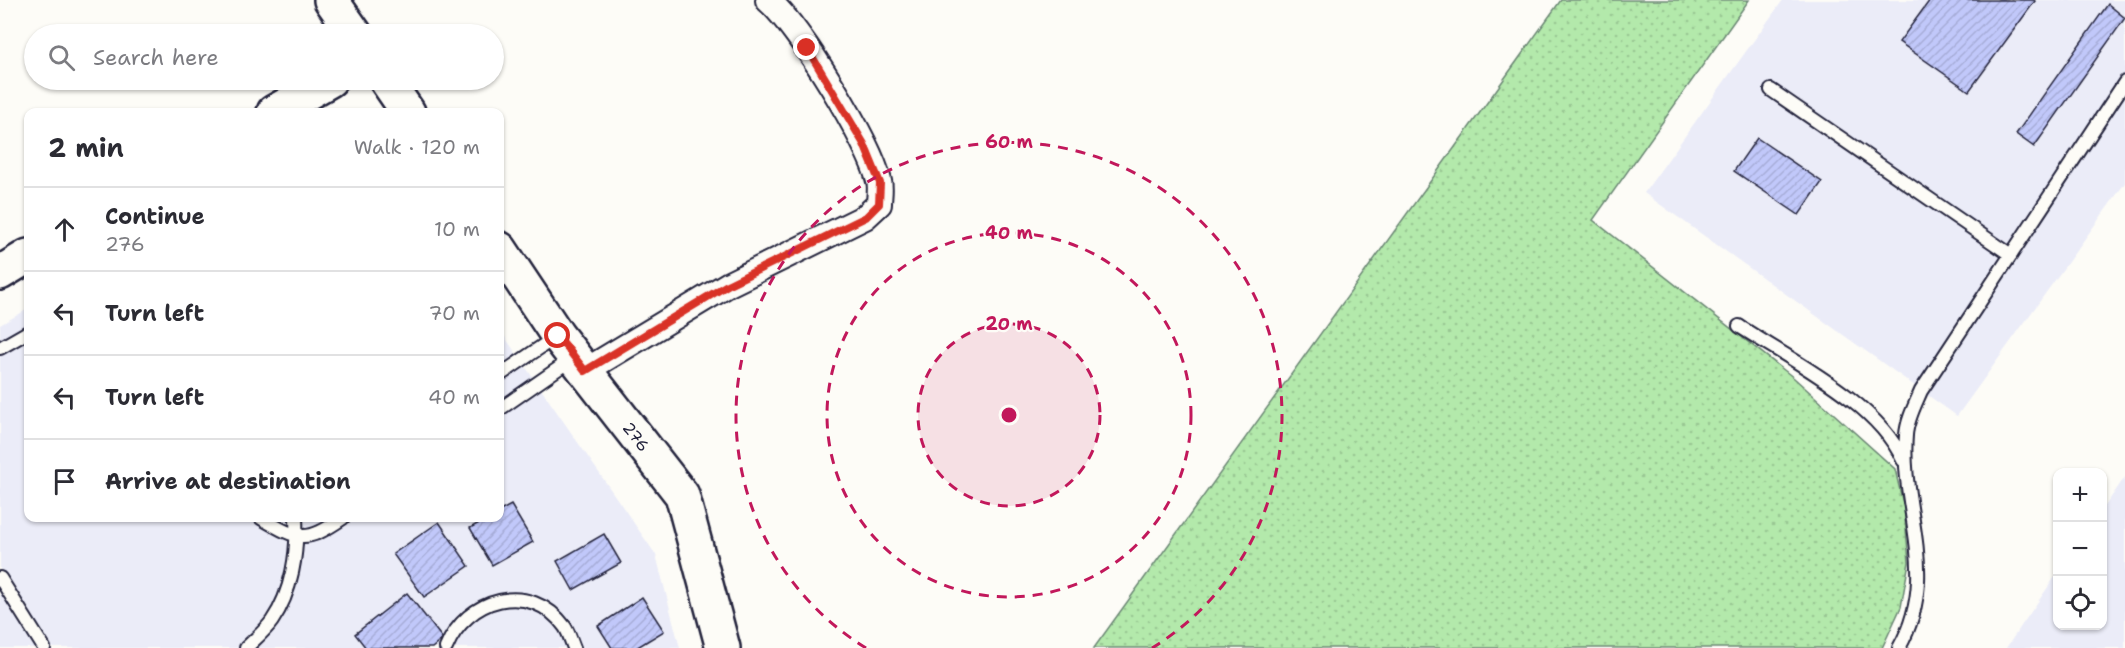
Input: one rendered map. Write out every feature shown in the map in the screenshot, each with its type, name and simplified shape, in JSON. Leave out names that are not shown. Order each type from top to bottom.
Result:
[{"type":"main road","points":[[331,0],[348,24]]},
{"type":"main road","points":[[281,108],[312,90]]},
{"type":"main road","points":[[393,90],[405,108]]},
{"type":"main road","name":"276","points":[[504,255],[573,354],[682,495],[723,648]]},
{"type":"main road","points":[[0,273],[24,258]]},
{"type":"street","points":[[573,354],[729,284],[866,217],[879,204],[880,183],[864,144],[807,48],[768,0]]},
{"type":"lane","points":[[1899,648],[1915,611],[1919,561],[1906,467],[1905,433],[1921,391],[2125,82]]},
{"type":"lane","points":[[1771,90],[2011,255]]},
{"type":"lane","points":[[1739,326],[1863,408],[1894,440],[1906,467]]},
{"type":"lane","points":[[0,348],[24,334]]},
{"type":"lane","points":[[504,374],[573,354]]},
{"type":"lane","points":[[504,406],[573,354]]},
{"type":"lane","points":[[268,522],[297,538],[321,533],[338,522]]},
{"type":"lane","points":[[246,648],[272,621],[288,589],[297,538],[296,522]]},
{"type":"lane","points":[[0,578],[44,648]]},
{"type":"lane","points":[[446,648],[453,631],[467,615],[486,604],[507,600],[528,602],[549,611],[565,627],[574,648]]},
{"type":"shaded area","points":[[1783,0],[2125,0],[2125,183],[1957,416],[1644,193]]},
{"type":"shaded area","points":[[24,311],[24,522],[504,522],[504,336],[656,555],[680,648],[0,648],[0,325]]},
{"type":"shaded area","points":[[2125,477],[2125,648],[2006,648],[2053,580],[2053,630],[2107,630],[2107,503]]},
{"type":"green space","points":[[1561,0],[1749,0],[1593,220],[1794,378],[1895,469],[1904,508],[1909,562],[1901,607],[1882,648],[1094,648]]},
{"type":"building","points":[[1930,0],[2035,1],[1969,91],[1899,42]]},
{"type":"building","points":[[2108,4],[2125,18],[2034,147],[2016,134]]},
{"type":"building","points":[[1757,138],[1822,182],[1799,215],[1734,171]]},
{"type":"building","points":[[511,505],[533,542],[492,565],[470,528],[481,522],[504,522],[504,509]]},
{"type":"building","points":[[439,522],[469,566],[424,597],[393,554]]},
{"type":"building","points":[[604,534],[621,563],[573,590],[557,561]]},
{"type":"building","points":[[407,593],[443,639],[432,648],[366,648],[355,634]]},
{"type":"building","points":[[642,597],[664,631],[636,648],[612,648],[598,626]]},
{"type":"route","points":[[558,336],[585,371],[729,284],[866,217],[879,204],[880,183],[864,144],[807,48]]}]
